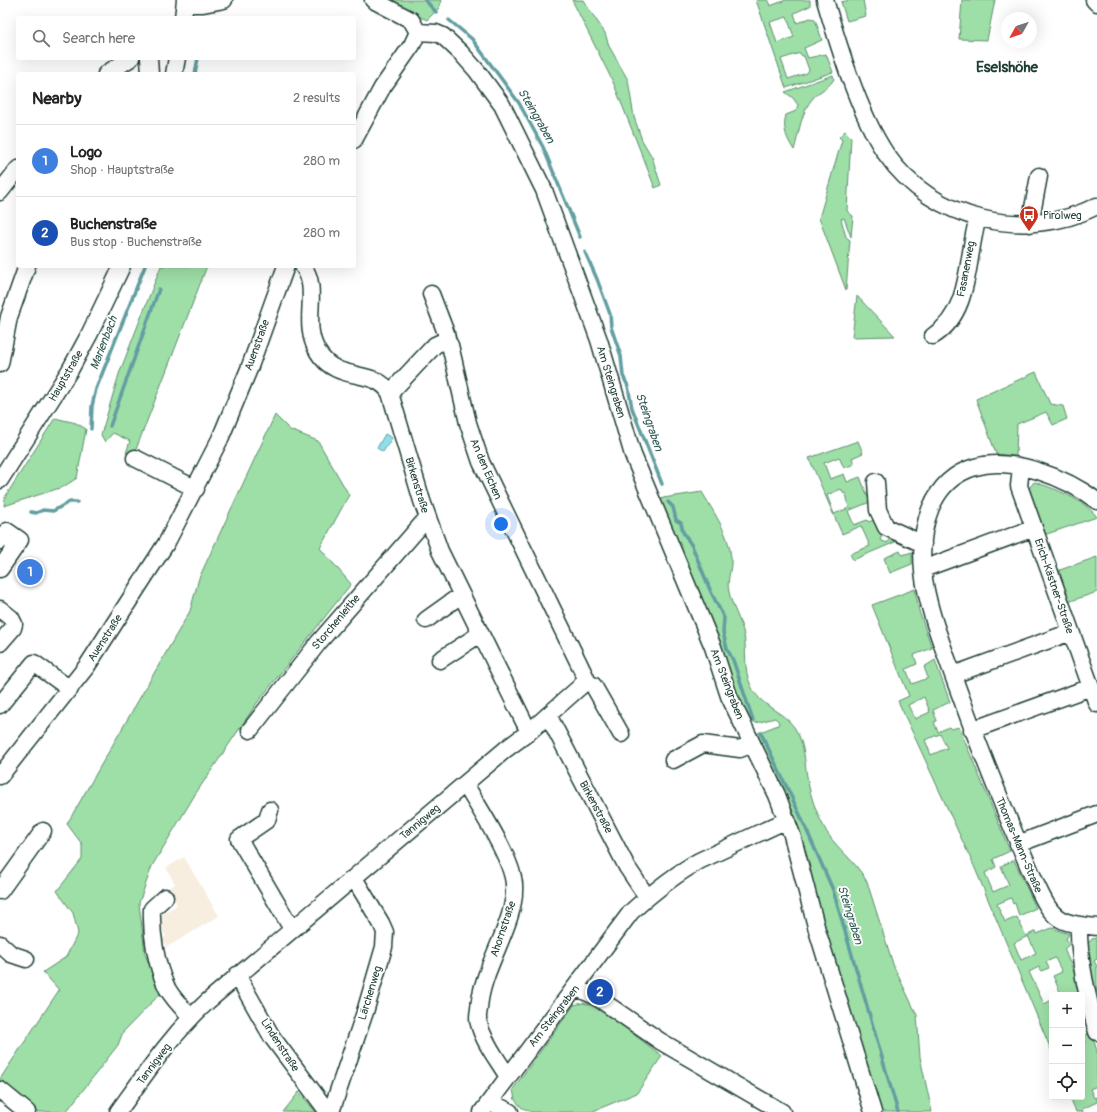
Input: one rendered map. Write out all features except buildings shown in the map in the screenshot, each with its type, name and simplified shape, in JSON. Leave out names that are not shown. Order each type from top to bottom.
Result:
[{"type":"street","points":[[184,7],[224,0]]},
{"type":"street","points":[[356,136],[382,88],[412,45],[418,32],[411,20],[373,0]]},
{"type":"street","points":[[825,0],[852,80],[874,132],[886,154],[910,180],[927,194],[953,209],[978,218],[1007,224],[1030,224],[1095,211]]},
{"type":"street","points":[[1094,0],[1097,3]]},
{"type":"street","name":"Am Steingraben","points":[[418,32],[436,33],[444,36],[477,70],[502,105],[544,190],[596,333],[633,455],[712,647],[729,696],[787,820],[817,930],[874,1112]]},
{"type":"street","points":[[109,72],[128,60]]},
{"type":"street","points":[[149,60],[150,72]]},
{"type":"street","points":[[174,72],[177,60]]},
{"type":"street","points":[[0,192],[16,172]]},
{"type":"street","points":[[1030,224],[1040,176]]},
{"type":"street","name":"Fasanenweg","points":[[934,336],[948,323],[960,299],[972,239],[978,218]]},
{"type":"street","points":[[0,364],[9,317],[26,268]]},
{"type":"street","name":"Hauptstraße","points":[[1,476],[54,397],[86,342],[121,268]]},
{"type":"street","name":"Auenstraße","points":[[0,776],[87,666],[168,542],[196,489],[239,394],[285,268]]},
{"type":"street","points":[[304,268],[310,278],[310,334],[318,352],[334,368],[345,373],[377,380],[386,387],[390,393],[435,345],[440,342],[450,346]]},
{"type":"street","name":"An den Eichen","points":[[430,294],[450,346],[468,423],[481,462],[584,673],[586,678],[584,682]]},
{"type":"street","name":"Birkenstraße","points":[[390,393],[440,552],[529,732]]},
{"type":"street","points":[[135,458],[196,489]]},
{"type":"street","name":"Thomas-Mann-Straße","points":[[1097,501],[1079,488],[1059,478],[1021,467],[1003,464],[975,467],[953,478],[939,492],[929,509],[923,544],[923,569],[929,603],[953,675],[972,730],[1018,844],[1041,896],[1050,912],[1064,922],[1097,927]]},
{"type":"street","name":"Erich-Kästner-Straße","points":[[1021,467],[1019,486],[1097,704]]},
{"type":"street","points":[[876,482],[878,510],[886,527],[923,544]]},
{"type":"street","name":"Storchenleithe","points":[[250,730],[322,637],[428,517]]},
{"type":"street","points":[[923,569],[1034,528]]},
{"type":"street","points":[[0,541],[7,531],[20,540],[0,569]]},
{"type":"street","points":[[426,620],[461,595]]},
{"type":"street","points":[[0,609],[11,618],[14,624],[0,643]]},
{"type":"street","points":[[953,675],[1071,632]]},
{"type":"street","points":[[440,660],[480,634]]},
{"type":"street","points":[[0,705],[34,663],[70,689]]},
{"type":"street","points":[[548,716],[584,682],[593,685],[622,734]]},
{"type":"street","points":[[972,730],[1091,688]]},
{"type":"street","name":"Birkenstraße","points":[[548,716],[627,867],[647,897]]},
{"type":"street","name":"Tannigweg","points":[[118,1112],[149,1068],[191,1017],[237,975],[506,749],[548,716]]},
{"type":"street","points":[[673,760],[702,744],[740,749],[752,744]]},
{"type":"street","name":"Ahornstraße","points":[[465,784],[510,863],[514,883],[511,910],[484,984],[479,1003],[478,1022],[485,1038],[508,1077]]},
{"type":"street","points":[[270,810],[267,820],[239,839],[292,929]]},
{"type":"street","points":[[1018,844],[1097,814]]},
{"type":"street","name":"Am Steingraben","points":[[486,1107],[576,988],[631,912],[647,897],[686,868],[787,820]]},
{"type":"street","points":[[0,891],[43,831]]},
{"type":"street","name":"Lärchenweg","points":[[332,1112],[365,1012],[384,946],[385,932],[354,878]]},
{"type":"street","points":[[165,897],[152,909],[153,935],[156,950],[167,987],[191,1017]]},
{"type":"street","points":[[1079,925],[1079,936],[1086,983],[1097,1032]]},
{"type":"street","points":[[0,944],[11,954],[26,959]]},
{"type":"street","name":"Lindenstraße","points":[[237,975],[272,1037],[328,1112]]},
{"type":"street","points":[[576,988],[595,996],[660,1041],[782,1112]]},
{"type":"street","points":[[0,1090],[27,1112]]},
{"type":"street","points":[[486,1107],[510,1112]]},
{"type":"shaded area","points":[[184,857],[219,916],[167,947],[162,939],[166,936],[155,918],[177,905],[168,889],[175,884],[166,868]]},
{"type":"green space","points":[[385,0],[441,0],[439,8],[427,20]]},
{"type":"green space","points":[[572,0],[583,0],[605,33],[609,46],[628,80],[634,117],[642,140],[652,157],[661,185],[655,188],[613,82]]},
{"type":"green space","points":[[756,0],[768,0],[770,6],[786,0],[810,0],[810,6],[794,13],[797,23],[810,18],[815,19],[822,40],[804,48],[808,58],[826,54],[833,72],[786,88]],"holes":[[[787,17],[794,37],[777,43],[770,22]],[[800,53],[804,56],[809,70],[807,73],[788,79],[781,59]]]},
{"type":"green space","points":[[863,0],[866,16],[847,21],[841,2]]},
{"type":"green space","points":[[962,0],[995,0],[987,40],[959,39]]},
{"type":"green space","points":[[833,75],[834,79],[832,82],[818,93],[809,103],[801,123],[794,150],[786,134],[785,120],[786,115],[796,111],[798,105],[793,98],[785,92]]},
{"type":"green space","points":[[845,131],[851,137],[847,211],[853,216],[851,237],[844,218],[841,219],[846,237],[850,240],[846,290],[819,218],[842,140],[839,137]]},
{"type":"green space","points":[[160,268],[206,268],[133,457],[126,453],[130,441],[113,433],[105,442],[101,435],[119,374]]},
{"type":"green space","points":[[857,296],[895,336],[852,337]]},
{"type":"green space","points":[[1036,372],[1050,404],[1063,406],[1067,419],[1053,425],[1046,412],[1017,424],[1016,456],[996,454],[976,399]]},
{"type":"green space","points":[[275,415],[290,430],[318,441],[349,495],[320,548],[351,584],[257,703],[196,793],[152,866],[139,903],[145,954],[161,993],[123,1032],[118,1045],[66,1112],[33,1112],[0,1086],[0,1079],[59,990],[43,972],[66,957],[78,933],[73,913],[57,891],[82,859],[82,844],[67,824],[190,611],[199,578]]},
{"type":"green space","points":[[55,418],[76,423],[86,429],[77,478],[63,487],[4,506],[5,497]]},
{"type":"green space","points":[[858,441],[863,453],[852,458],[854,464],[844,468],[839,457],[824,463],[830,479],[844,474],[847,482],[860,477],[870,502],[848,511],[854,525],[867,520],[869,522],[876,519],[884,532],[880,540],[887,543],[891,536],[900,540],[853,560],[850,554],[870,546],[861,526],[842,534],[809,458]],"holes":[[[841,489],[844,494],[846,493],[849,508],[834,514],[827,495]]]},
{"type":"green space","points":[[1034,482],[1060,491],[1077,500],[1085,505],[1097,517],[1044,535],[1027,491]]},
{"type":"green space","points":[[702,492],[721,524],[728,541],[731,563],[728,588],[730,598],[744,635],[746,667],[751,686],[765,704],[789,721],[798,733],[803,747],[811,794],[820,820],[832,840],[857,867],[867,882],[894,967],[917,1015],[920,1057],[932,1112],[879,1112],[757,736],[758,733],[778,725],[779,722],[775,718],[756,723],[747,718],[659,503],[663,498]]},
{"type":"green space","points":[[900,551],[902,555],[912,552],[912,564],[890,573],[884,558]]},
{"type":"green space","points":[[1097,557],[1097,592],[1068,602],[1057,571]]},
{"type":"green space","points":[[915,589],[919,611],[932,648],[914,655],[917,664],[906,669],[912,684],[928,678],[924,667],[935,660],[950,702],[933,710],[937,721],[934,722],[938,732],[949,727],[951,729],[959,727],[1010,851],[993,859],[996,867],[985,873],[993,892],[1009,885],[1001,866],[1014,860],[1036,908],[1019,916],[1015,903],[1013,904],[1011,898],[997,904],[1005,922],[1017,917],[1026,936],[1036,931],[1037,934],[1052,928],[1069,934],[1066,939],[1070,944],[1064,949],[1074,972],[1079,970],[1083,992],[1060,992],[1053,976],[1062,972],[1055,958],[1046,962],[1049,968],[1041,971],[1039,967],[1029,972],[1044,1004],[1049,1002],[1049,1045],[974,866],[898,701],[909,696],[872,605]],"holes":[[[924,697],[930,712],[915,719],[908,705]],[[940,734],[947,748],[931,755],[925,740]],[[1028,936],[1036,953],[1021,960],[1014,943]]]},
{"type":"green space","points":[[1097,938],[1097,959],[1094,961],[1097,966],[1097,992],[1093,995],[1086,945],[1092,939]]},
{"type":"green space","points":[[1085,1002],[1087,1012],[1085,1013]]},
{"type":"green space","points":[[583,1003],[598,1007],[662,1056],[637,1093],[591,1112],[531,1112],[521,1107],[515,1100],[513,1089],[574,1005]]},
{"type":"green space","points":[[1091,1032],[1097,1051],[1097,1086],[1090,1089],[1094,1098],[1097,1097],[1097,1102],[1082,1109],[1083,1112],[1076,1112],[1071,1100],[1085,1100],[1085,1035]]},
{"type":"green space","points":[[299,1092],[316,1112],[283,1112]]},
{"type":"water","points":[[385,434],[392,438],[383,452],[377,448]]},
{"type":"waterway","name":"Steingraben","points":[[425,0],[436,12]]},
{"type":"waterway","name":"Steingraben","points":[[449,20],[472,39],[519,103],[543,147],[580,237]]},
{"type":"waterway","name":"Marienbach","points":[[195,72],[198,60]]},
{"type":"waterway","name":"Steingraben","points":[[585,252],[610,314],[611,327],[621,356],[623,376],[628,386],[632,408],[662,484]]},
{"type":"waterway","name":"Marienbach","points":[[91,429],[92,406],[96,389],[144,268]]},
{"type":"waterway","points":[[110,426],[159,289]]},
{"type":"waterway","points":[[31,512],[36,513],[43,510],[53,511],[69,502],[77,502]]},
{"type":"waterway","name":"Steingraben","points":[[668,502],[673,507],[676,520],[681,523],[683,532],[692,546],[711,592],[724,618],[723,632],[727,649],[733,660],[753,720]]},
{"type":"waterway","name":"Steingraben","points":[[761,733],[800,815],[833,890],[898,1112]]},
{"type":"place","name":"Pirolweg","points":[[1029,232]]},
{"type":"place","name":"Logo","points":[[30,572]]},
{"type":"place","name":"Buchenstraße","points":[[600,992]]},
{"type":"district","name":"Eselshöhe","points":[[1007,67]]}]
